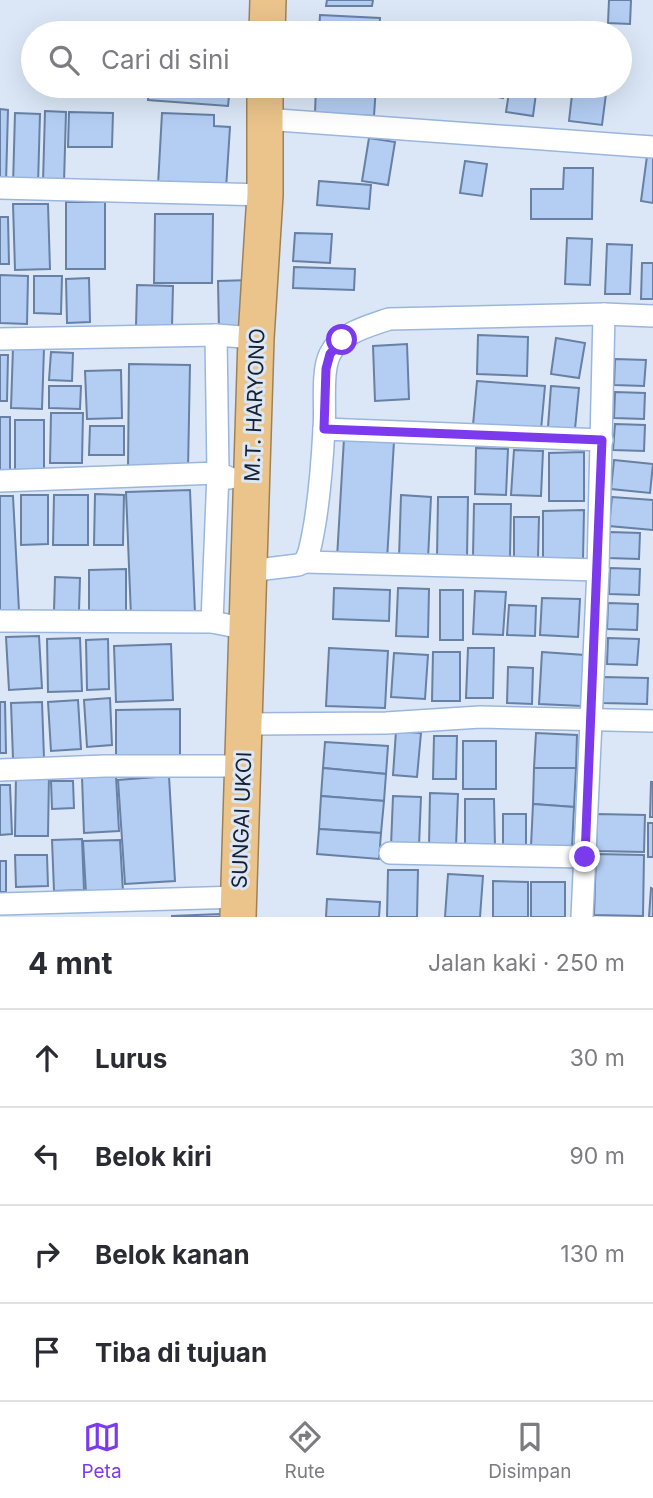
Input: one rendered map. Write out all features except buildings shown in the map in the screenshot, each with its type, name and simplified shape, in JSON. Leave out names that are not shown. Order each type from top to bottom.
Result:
[{"type":"highway","points":[[267,21],[268,0]]},
{"type":"highway","name":"M.T. HARYONO","points":[[245,724],[256,338],[265,195],[265,103]]},
{"type":"highway","name":"SUNGAI UKOI","points":[[239,907],[245,724]]},
{"type":"street","points":[[265,103],[653,147]]},
{"type":"street","points":[[0,188],[265,195]]},
{"type":"street","points":[[582,917],[598,570],[604,314]]},
{"type":"street","points":[[305,562],[312,544],[324,429],[326,369],[330,354],[342,340],[389,319],[604,314],[653,316]]},
{"type":"street","points":[[0,339],[216,335],[256,338]]},
{"type":"street","points":[[212,622],[218,474],[216,335]]},
{"type":"street","points":[[324,429],[602,440]]},
{"type":"street","points":[[0,481],[218,474],[252,486]]},
{"type":"street","points":[[249,571],[305,562],[598,570]]},
{"type":"street","points":[[0,621],[212,622],[247,629]]},
{"type":"street","points":[[245,724],[386,723],[480,717],[653,721]]},
{"type":"street","points":[[0,770],[105,766],[243,766]]},
{"type":"street","points":[[390,853],[585,857]]},
{"type":"street","points":[[0,904],[239,907]]},
{"type":"route","points":[[342,340],[330,354],[326,369],[324,429],[602,440],[585,857]]}]
